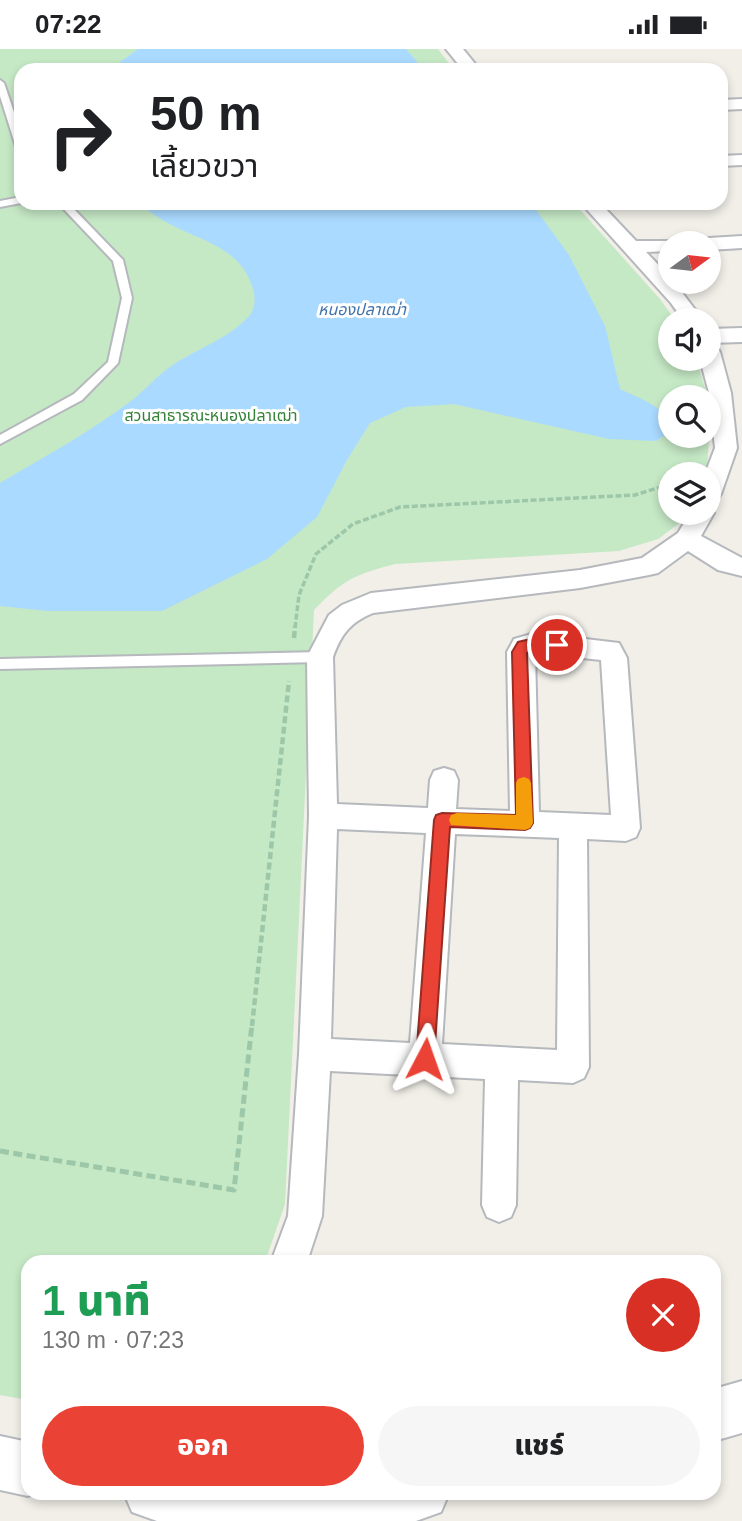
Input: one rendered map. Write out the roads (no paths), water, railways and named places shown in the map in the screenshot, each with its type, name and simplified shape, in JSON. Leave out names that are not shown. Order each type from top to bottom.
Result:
[{"type":"street","points":[[454,49],[466,63]]},
{"type":"street","points":[[596,210],[685,308]]},
{"type":"street","points":[[721,243],[742,242]]},
{"type":"street","points":[[630,247],[658,246]]},
{"type":"street","points":[[721,336],[742,335]]},
{"type":"street","points":[[714,371],[734,448],[721,472]]},
{"type":"street","points":[[291,1255],[305,1216],[315,1054],[323,816],[320,657],[328,634],[346,612],[371,603],[580,579],[649,566],[687,539],[695,525]]},
{"type":"street","points":[[687,539],[727,563],[742,566]]},
{"type":"street","points":[[323,816],[626,828],[614,658],[610,650],[535,643],[523,646],[520,652],[525,823]]},
{"type":"street","points":[[425,1059],[444,781]]},
{"type":"street","points":[[315,1054],[573,1067],[573,825]]},
{"type":"street","points":[[499,1205],[502,1064]]},
{"type":"street","points":[[721,1413],[742,1407]]},
{"type":"street","points":[[0,1463],[21,1468]]},
{"type":"street","points":[[188,1500],[244,1511],[309,1513],[382,1500]]},
{"type":"lane","points":[[0,83],[14,126]]},
{"type":"lane","points":[[0,440],[78,397],[113,363],[127,298],[118,260],[70,210]]},
{"type":"lane","points":[[0,664],[320,657]]},
{"type":"water","points":[[138,49],[406,49],[418,63],[119,63]]},
{"type":"water","name":"หนองปลาเฒ่า","points":[[148,210],[536,210],[569,255],[605,326],[620,389],[658,409],[658,440],[609,439],[454,404],[406,407],[370,423],[317,517],[267,559],[162,611],[48,611],[0,606],[0,483],[115,412],[171,366],[239,326],[250,315],[255,301],[254,293],[242,267],[225,251]]},
{"type":"park label","name":"สวนสาธารณะหนองปลาเฒ่า","points":[[211,415]]}]
